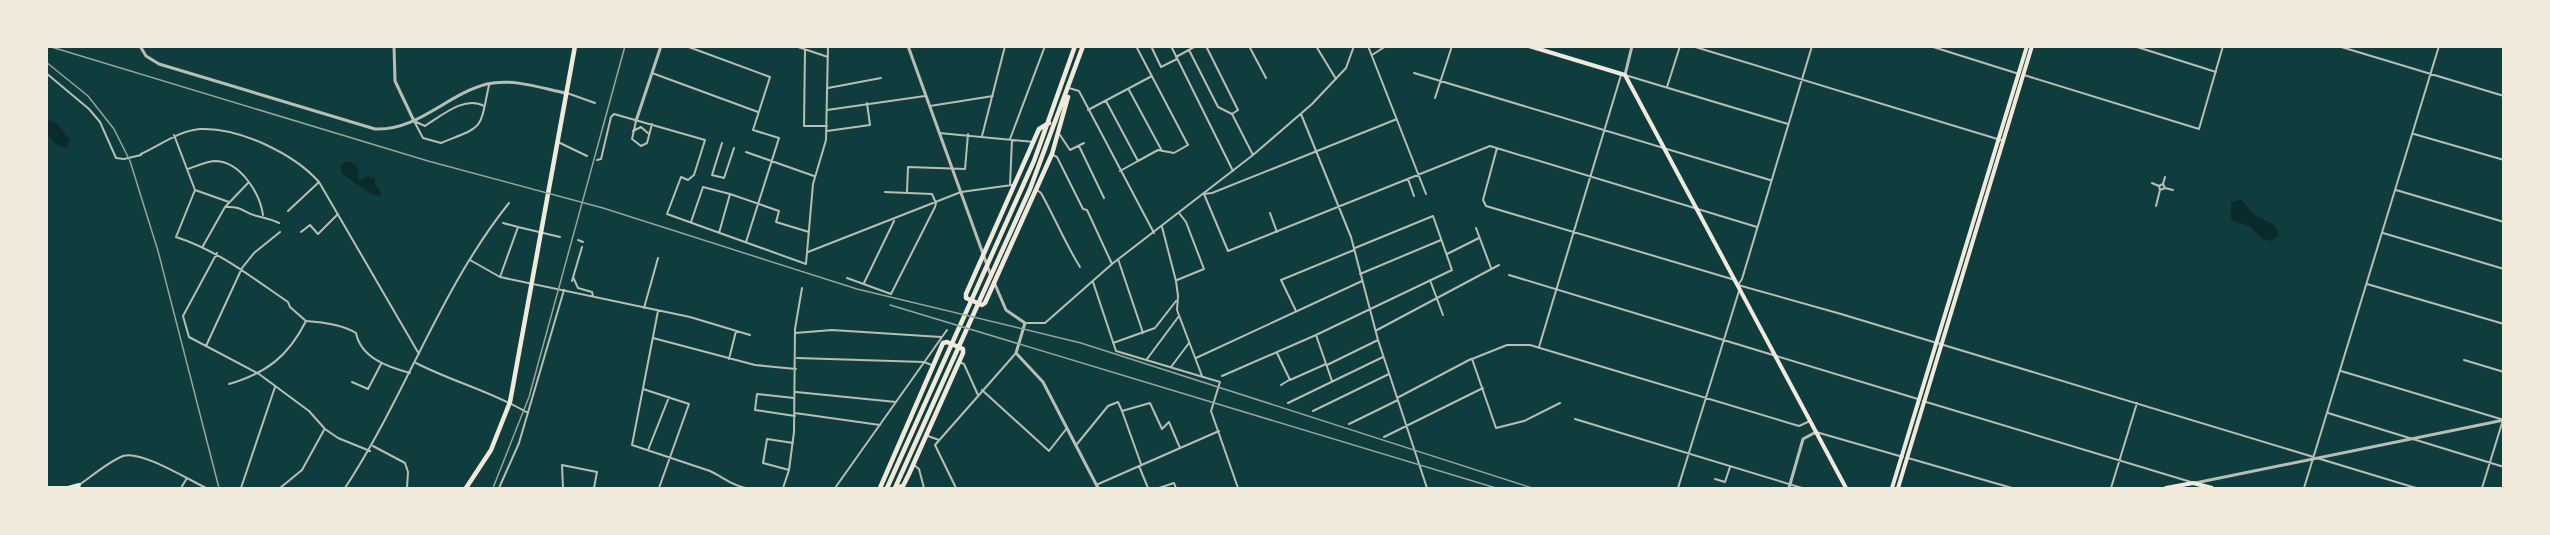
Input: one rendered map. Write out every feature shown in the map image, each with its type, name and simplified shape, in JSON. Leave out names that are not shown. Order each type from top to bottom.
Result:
[{"type":"main road","points":[[467,487],[491,450],[510,402],[575,46]]},
{"type":"main road","points":[[895,489],[1049,143],[1083,46]]},
{"type":"main road","points":[[1529,46],[1623,75],[1666,148],[1846,489]]},
{"type":"main road","points":[[2021,74],[2027,46]]},
{"type":"main road","points":[[1898,489],[1939,343],[2021,74],[2032,46]]},
{"type":"main road","points":[[887,489],[1042,140],[1075,47]]},
{"type":"main road","points":[[1049,123],[1039,129],[966,297],[984,305],[1060,135],[1069,88]]},
{"type":"main road","points":[[880,489],[945,342],[963,349],[914,465],[904,485],[895,489]]},
{"type":"main road","points":[[1892,489],[1922,401]]},
{"type":"main road","points":[[2166,489],[2193,483],[2212,489]]},
{"type":"main road","points":[[46,488],[79,487]]},
{"type":"street","points":[[140,46],[146,56],[159,64],[366,127],[385,129],[414,121],[469,91],[489,84],[511,83],[567,93],[595,103]]},
{"type":"street","points":[[394,46],[395,81],[425,140],[441,143],[477,128],[489,84]]},
{"type":"street","points":[[653,124],[647,143],[641,146],[633,141],[633,131],[661,46]]},
{"type":"street","points":[[686,46],[770,77],[753,129],[778,138],[746,242]]},
{"type":"street","points":[[795,46],[828,57]]},
{"type":"street","points":[[597,160],[601,159],[612,115],[653,124],[705,140],[694,175],[688,180],[681,177],[667,214],[804,264],[808,252],[814,176],[827,131],[828,46]]},
{"type":"street","points":[[908,46],[994,284],[1006,310],[1024,325],[1045,323],[1092,280],[1253,155],[1301,114],[1336,79],[1346,68],[1354,46]]},
{"type":"street","points":[[982,136],[1005,46]]},
{"type":"street","points":[[808,252],[961,192],[1013,185],[1011,139],[1045,46]]},
{"type":"street","points":[[1120,171],[1161,151],[1174,153],[1188,145],[1136,46]]},
{"type":"street","points":[[1150,46],[1161,68],[1196,46]]},
{"type":"street","points":[[1171,46],[1233,171]]},
{"type":"street","points":[[1206,46],[1238,110],[1232,114]]},
{"type":"street","points":[[1250,46],[1266,78]]},
{"type":"street","points":[[1316,46],[1336,79]]},
{"type":"street","points":[[1368,46],[1426,194]]},
{"type":"street","points":[[1371,55],[1386,46]]},
{"type":"street","points":[[1435,98],[1452,46]]},
{"type":"street","points":[[1539,347],[1604,130],[1632,46]]},
{"type":"street","points":[[1667,87],[1680,46]]},
{"type":"street","points":[[1692,46],[2001,140]]},
{"type":"street","points":[[1678,489],[1812,46]]},
{"type":"street","points":[[1930,46],[2199,129],[2223,46]]},
{"type":"street","points":[[2133,46],[2216,72]]},
{"type":"street","points":[[2338,46],[2504,96]]},
{"type":"street","points":[[2304,489],[2439,46]]},
{"type":"street","points":[[805,50],[804,126],[826,126]]},
{"type":"street","points":[[1189,50],[1218,107],[1232,114],[1253,155]]},
{"type":"street","points":[[652,72],[758,112]]},
{"type":"street","points":[[46,73],[89,109],[100,122],[116,158],[123,159],[141,154],[174,135],[199,129],[228,131],[298,161],[320,183],[419,354]]},
{"type":"street","points":[[1414,73],[1771,180]]},
{"type":"street","points":[[1623,75],[1788,124]]},
{"type":"street","points":[[1088,110],[1152,76]]},
{"type":"street","points":[[828,88],[881,78]]},
{"type":"street","points":[[1069,88],[1078,91],[1154,233]]},
{"type":"street","points":[[1129,88],[1161,151]]},
{"type":"street","points":[[827,110],[926,96]]},
{"type":"street","points":[[929,106],[993,96]]},
{"type":"street","points":[[1106,101],[1137,161]]},
{"type":"street","points":[[421,135],[425,126],[463,104],[471,102],[484,106]]},
{"type":"street","points":[[827,131],[870,125],[867,103]]},
{"type":"street","points":[[1301,114],[1354,249],[1378,340],[1427,487],[1422,489]]},
{"type":"street","points":[[1204,194],[1212,193],[1397,119]]},
{"type":"street","points":[[414,121],[425,126]]},
{"type":"street","points":[[633,131],[641,127],[650,134]]},
{"type":"street","points":[[939,133],[1034,142]]},
{"type":"street","points":[[2414,133],[2504,160]]},
{"type":"street","points":[[907,193],[908,167],[965,169],[968,134]]},
{"type":"street","points":[[174,135],[195,190],[176,237],[202,246],[242,268],[288,302],[290,307],[306,321],[318,321],[351,330],[356,333],[358,344],[381,364],[410,374]]},
{"type":"street","points":[[1060,135],[1070,150],[1084,143]]},
{"type":"street","points":[[558,142],[587,156]]},
{"type":"street","points":[[722,144],[712,175],[724,178],[734,148]]},
{"type":"street","points":[[1078,146],[1104,198]]},
{"type":"street","points":[[1204,194],[1228,251],[1490,146],[1757,227]]},
{"type":"street","points":[[1497,148],[1483,200],[1485,206],[1738,285],[1939,343],[2416,489]]},
{"type":"street","points":[[746,152],[814,176]]},
{"type":"street","points":[[1052,154],[1057,157],[1083,209],[1087,210],[1112,264]]},
{"type":"street","points":[[188,169],[214,161],[235,169],[257,193],[263,215]]},
{"type":"street","points":[[2165,177],[2163,184],[2165,188]]},
{"type":"street","points":[[1408,179],[1414,196]]},
{"type":"street","points":[[202,246],[225,207],[248,183]]},
{"type":"street","points":[[288,211],[320,183]]},
{"type":"street","points":[[2152,183],[2159,186],[2163,184]]},
{"type":"street","points":[[2156,206],[2159,186]]},
{"type":"street","points":[[691,222],[703,187],[779,211],[776,222],[809,232]]},
{"type":"street","points":[[2160,190],[2165,188],[2173,190]]},
{"type":"street","points":[[195,190],[229,202]]},
{"type":"street","points":[[1037,190],[1041,193],[1060,227],[1061,235],[1080,267]]},
{"type":"street","points":[[2396,190],[2504,222]]},
{"type":"street","points":[[885,192],[932,194],[936,202]]},
{"type":"street","points":[[719,233],[730,195]]},
{"type":"street","points":[[847,278],[891,294],[936,202]]},
{"type":"street","points":[[345,489],[373,446],[438,315],[484,234],[508,203]]},
{"type":"street","points":[[225,207],[238,206],[256,216],[263,215],[279,223]]},
{"type":"street","points":[[1176,281],[1204,269],[1186,222],[1179,213]]},
{"type":"street","points":[[1270,213],[1277,232]]},
{"type":"street","points":[[301,232],[310,225],[318,234],[338,214]]},
{"type":"street","points":[[1222,376],[1225,377],[1278,353],[1452,270],[1432,216],[1281,280],[1296,311]]},
{"type":"street","points":[[864,283],[895,219]]},
{"type":"street","points":[[503,224],[560,237]]},
{"type":"street","points":[[500,277],[518,227]]},
{"type":"street","points":[[1162,227],[1176,281],[1178,299],[1176,306],[1202,376]]},
{"type":"street","points":[[1476,228],[1492,268]]},
{"type":"street","points":[[206,346],[242,268],[254,252],[280,232]]},
{"type":"street","points":[[2383,233],[2504,269]]},
{"type":"street","points":[[1447,254],[1479,238]]},
{"type":"street","points":[[578,240],[583,242]]},
{"type":"street","points":[[1360,274],[1441,240]]},
{"type":"street","points":[[572,281],[582,247]]},
{"type":"street","points":[[217,254],[183,316],[189,337],[259,374],[309,411],[325,429],[338,438],[370,451]]},
{"type":"street","points":[[644,308],[658,258]]},
{"type":"street","points":[[1118,259],[1143,333]]},
{"type":"street","points":[[470,261],[500,277],[690,316],[750,335]]},
{"type":"street","points":[[1376,330],[1499,265]]},
{"type":"street","points":[[1509,275],[2193,483],[2503,419]]},
{"type":"street","points":[[573,277],[578,288],[592,292],[593,296]]},
{"type":"street","points":[[1092,280],[1116,351],[1220,381],[1211,411],[1238,489]]},
{"type":"street","points":[[1430,280],[1443,315]]},
{"type":"street","points":[[1196,358],[1362,281]]},
{"type":"street","points":[[2367,284],[2504,324]]},
{"type":"street","points":[[783,489],[789,471],[793,443],[796,392],[795,333],[802,288]]},
{"type":"street","points":[[500,489],[519,443],[564,290]]},
{"type":"street","points":[[1113,342],[1155,328],[1178,299]]},
{"type":"street","points":[[658,311],[632,445],[710,471],[732,485],[746,489]]},
{"type":"street","points":[[1147,359],[1179,316]]},
{"type":"street","points":[[229,384],[259,374],[291,349],[306,321]]},
{"type":"street","points":[[956,489],[935,445],[1016,352],[1024,325]]},
{"type":"street","points":[[795,333],[832,330],[941,337]]},
{"type":"street","points":[[836,489],[947,330]]},
{"type":"street","points":[[729,359],[736,331]]},
{"type":"street","points":[[1316,335],[1332,381]]},
{"type":"street","points":[[653,338],[755,365],[796,369]]},
{"type":"street","points":[[1281,385],[1378,340]]},
{"type":"street","points":[[1171,367],[1189,342]]},
{"type":"street","points":[[1560,403],[1524,421],[1496,428],[1472,359],[1507,345],[1520,343],[1799,426],[1810,421]]},
{"type":"street","points":[[1016,352],[1043,382],[1077,444],[1097,487],[1140,465],[1219,431]]},
{"type":"street","points":[[1278,353],[1290,380]]},
{"type":"street","points":[[1288,403],[1384,357]]},
{"type":"street","points":[[796,358],[924,362],[934,366]]},
{"type":"street","points":[[1349,424],[1472,358]]},
{"type":"street","points":[[2464,360],[2504,372]]},
{"type":"street","points":[[959,362],[964,364],[978,395]]},
{"type":"street","points":[[416,363],[442,376],[510,402],[528,413]]},
{"type":"street","points":[[352,382],[368,389],[381,364]]},
{"type":"street","points":[[2341,371],[2503,419]]},
{"type":"street","points":[[1313,411],[1389,374]]},
{"type":"street","points":[[241,489],[275,387]]},
{"type":"street","points":[[1384,437],[1483,388]]},
{"type":"street","points":[[643,390],[689,404],[659,489]]},
{"type":"street","points":[[982,390],[1049,452],[1068,427]]},
{"type":"street","points":[[796,392],[896,402]]},
{"type":"street","points":[[795,399],[757,394],[755,410],[880,424]]},
{"type":"street","points":[[648,450],[669,398]]},
{"type":"street","points":[[1077,444],[1108,406],[1118,402],[1148,489]]},
{"type":"street","points":[[1122,411],[1150,403],[1162,429],[1169,422],[1180,448]]},
{"type":"street","points":[[2110,489],[2137,403]]},
{"type":"street","points":[[2328,413],[2504,467]]},
{"type":"street","points":[[1575,419],[1789,487],[1802,489]]},
{"type":"street","points":[[2482,489],[2503,419]]},
{"type":"street","points":[[280,489],[302,470],[325,429]]},
{"type":"street","points":[[1789,487],[1803,439],[1816,432],[2012,489]]},
{"type":"street","points":[[928,436],[939,440]]},
{"type":"street","points":[[789,471],[763,463],[767,439],[793,443]]},
{"type":"street","points":[[373,446],[405,463],[408,472],[407,489]]},
{"type":"street","points":[[79,487],[126,456],[147,460],[206,489]]},
{"type":"street","points":[[563,489],[562,465],[597,472],[594,489]]},
{"type":"street","points":[[914,465],[919,469],[924,489]]},
{"type":"street","points":[[1715,479],[1725,482],[1730,467]]},
{"type":"street","points":[[181,489],[187,478]]},
{"type":"street","points":[[1159,489],[1174,483],[1176,489]]},
{"type":"street","points":[[467,487],[474,489]]},
{"type":"water","points":[[46,119],[57,124],[70,140],[67,148],[50,138]]},
{"type":"water","points":[[346,161],[357,165],[359,181],[368,176],[375,179],[375,184],[381,193],[380,196],[371,194],[341,173],[341,165]]},
{"type":"water","points":[[2240,200],[2258,217],[2273,224],[2279,236],[2271,241],[2262,239],[2251,227],[2231,220],[2231,202]]},
{"type":"railway","points":[[48,46],[428,161],[603,208],[857,289],[1081,343],[1532,488]]},
{"type":"railway","points":[[493,488],[529,397],[625,46]]},
{"type":"railway","points":[[46,62],[88,96],[114,129],[130,161],[158,251],[219,488]]},
{"type":"railway","points":[[890,305],[1496,488]]}]
